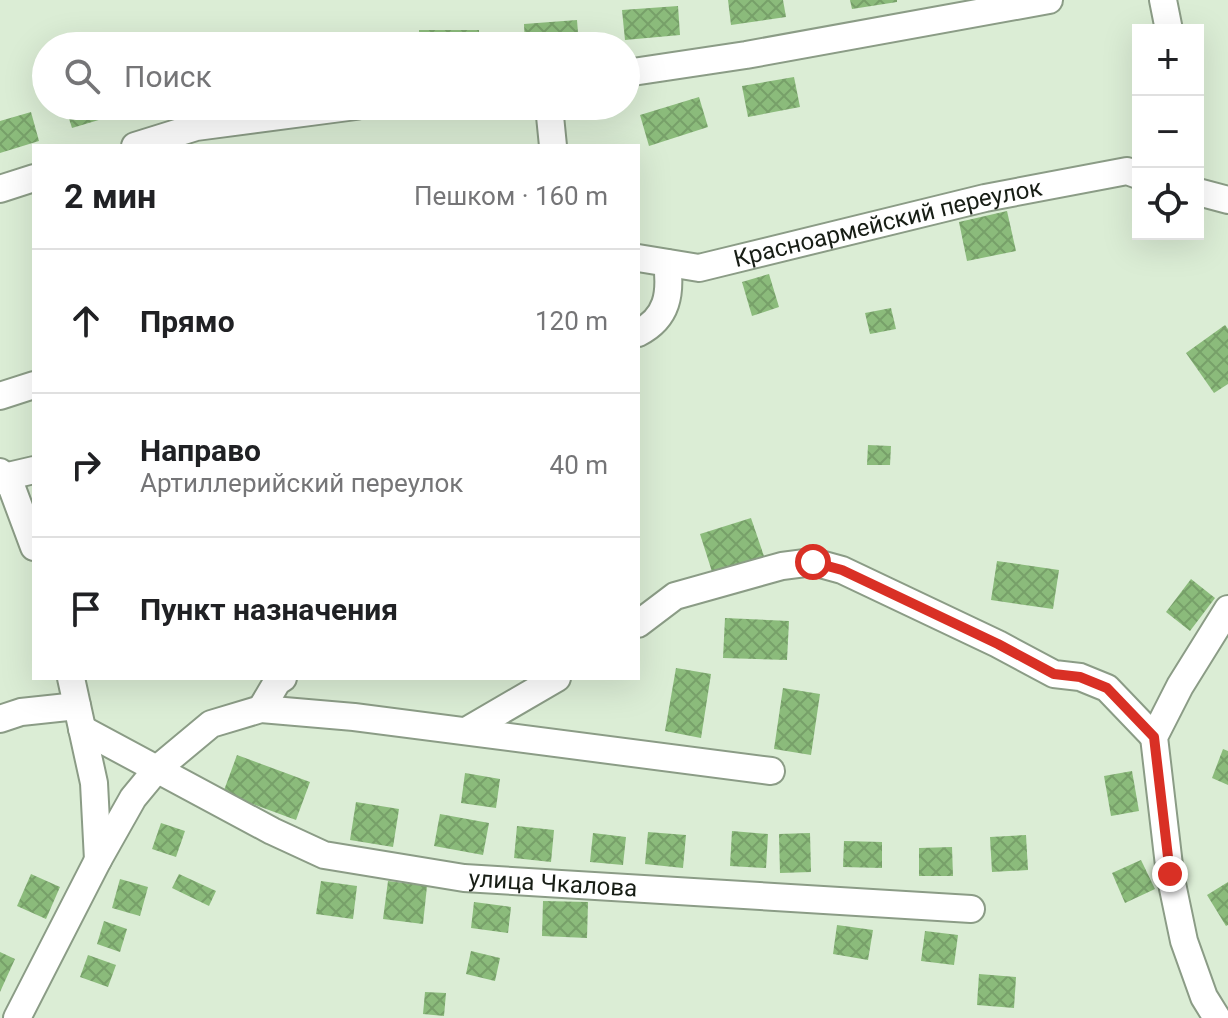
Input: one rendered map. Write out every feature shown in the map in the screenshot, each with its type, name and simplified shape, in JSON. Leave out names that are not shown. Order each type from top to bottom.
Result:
[{"type":"street","points":[[640,71],[746,55],[1049,0]]},
{"type":"street","points":[[1163,0],[1168,24]]},
{"type":"street","points":[[141,144],[196,127],[249,120]]},
{"type":"street","points":[[550,120],[553,144]]},
{"type":"street","name":"Красноармейский переулок","points":[[640,258],[699,268],[985,198],[1127,171],[1132,173]]},
{"type":"street","points":[[0,189],[32,179]]},
{"type":"street","points":[[1204,194],[1228,200]]},
{"type":"street","points":[[640,332],[657,319],[667,304],[670,286],[667,263]]},
{"type":"street","points":[[0,396],[32,386]]},
{"type":"street","points":[[32,470],[2,474],[12,488],[32,542]]},
{"type":"street","points":[[640,622],[675,596],[782,566],[813,562],[855,576],[1054,674],[1080,677],[1107,688],[1154,737]]},
{"type":"street","points":[[1217,1018],[1204,997],[1184,941],[1170,874],[1154,737],[1187,675],[1228,609]]},
{"type":"street","points":[[71,680],[94,783],[98,860]]},
{"type":"street","points":[[261,709],[280,680]]},
{"type":"street","points":[[466,731],[554,680]]},
{"type":"street","points":[[17,1018],[133,798],[157,769],[211,724],[261,709],[466,731],[771,771]]},
{"type":"street","points":[[0,719],[21,712],[80,717]]},
{"type":"street","name":"улица Чкалова","points":[[80,717],[157,769],[272,831],[324,855],[464,878],[971,909]]},
{"type":"building","points":[[728,0],[783,0],[786,17],[731,25]]},
{"type":"building","points":[[850,0],[897,0],[897,2],[852,9]]},
{"type":"building","points":[[678,6],[680,35],[640,39],[640,32],[624,32],[622,10]]},
{"type":"building","points":[[577,20],[578,32],[524,32],[524,24]]},
{"type":"building","points":[[419,30],[479,30],[479,32]]},
{"type":"building","points":[[794,77],[800,107],[748,117],[742,86]]},
{"type":"building","points":[[699,97],[708,127],[649,146],[640,115]]},
{"type":"building","points":[[31,112],[39,141],[0,153],[0,121]]},
{"type":"building","points":[[69,120],[99,120],[72,128]]},
{"type":"building","points":[[1007,211],[1016,251],[967,261],[959,222]]},
{"type":"building","points":[[769,274],[779,307],[752,316],[742,282]]},
{"type":"building","points":[[891,308],[896,329],[870,334],[865,313]]},
{"type":"building","points":[[1225,325],[1228,329],[1228,384],[1214,393],[1186,353]]},
{"type":"building","points":[[868,445],[891,446],[890,465],[867,465]]},
{"type":"building","points":[[751,518],[766,562],[714,578],[700,534]]},
{"type":"building","points":[[997,561],[1059,570],[1053,609],[991,600]]},
{"type":"building","points":[[1191,579],[1215,598],[1190,631],[1166,612]]},
{"type":"building","points":[[725,618],[789,621],[787,660],[723,658]]},
{"type":"building","points":[[676,668],[711,674],[701,738],[665,731]]},
{"type":"building","points":[[783,688],[820,694],[811,755],[774,749]]},
{"type":"building","points":[[1223,749],[1228,751],[1228,785],[1212,778]]},
{"type":"building","points":[[237,755],[310,782],[296,820],[223,793]]},
{"type":"building","points":[[1132,771],[1139,811],[1111,816],[1104,776]]},
{"type":"building","points":[[465,773],[500,779],[496,808],[461,803]]},
{"type":"building","points":[[356,802],[399,809],[393,847],[350,840]]},
{"type":"building","points":[[440,814],[489,823],[483,855],[434,846]]},
{"type":"building","points":[[161,823],[185,831],[176,857],[152,849]]},
{"type":"building","points":[[517,826],[554,830],[551,862],[514,858]]},
{"type":"building","points":[[732,831],[768,834],[766,868],[730,866]]},
{"type":"building","points":[[648,832],[686,835],[683,868],[645,864]]},
{"type":"building","points":[[593,833],[626,837],[623,865],[590,862]]},
{"type":"building","points":[[810,833],[811,872],[780,873],[779,834]]},
{"type":"building","points":[[1026,835],[1028,870],[992,872],[990,837]]},
{"type":"building","points":[[844,841],[882,842],[882,868],[843,867]]},
{"type":"building","points":[[952,847],[953,876],[919,876],[919,848]]},
{"type":"building","points":[[1141,860],[1155,889],[1125,903],[1112,873]]},
{"type":"building","points":[[31,874],[60,887],[46,919],[17,906]]},
{"type":"building","points":[[179,874],[216,891],[209,906],[172,888]]},
{"type":"building","points":[[120,879],[148,887],[140,916],[112,908]]},
{"type":"building","points":[[321,881],[357,886],[353,919],[316,914]]},
{"type":"building","points":[[388,881],[427,886],[423,924],[383,919]]},
{"type":"building","points":[[1228,882],[1228,925],[1226,926],[1207,895]]},
{"type":"building","points":[[543,901],[588,902],[587,938],[542,936]]},
{"type":"building","points":[[474,902],[511,907],[508,933],[471,928]]},
{"type":"building","points":[[104,921],[127,929],[120,952],[97,944]]},
{"type":"building","points":[[837,925],[873,930],[868,960],[833,954]]},
{"type":"building","points":[[925,931],[958,935],[954,965],[921,961]]},
{"type":"building","points":[[471,951],[500,958],[495,981],[466,974]]},
{"type":"building","points":[[0,952],[15,959],[0,992]]},
{"type":"building","points":[[88,955],[116,965],[108,987],[80,977]]},
{"type":"building","points":[[979,974],[1016,977],[1014,1008],[977,1005]]},
{"type":"building","points":[[425,992],[446,993],[444,1016],[423,1014]]},
{"type":"route","points":[[813,562],[842,570],[1054,674],[1080,677],[1107,688],[1154,737],[1170,874]]}]
